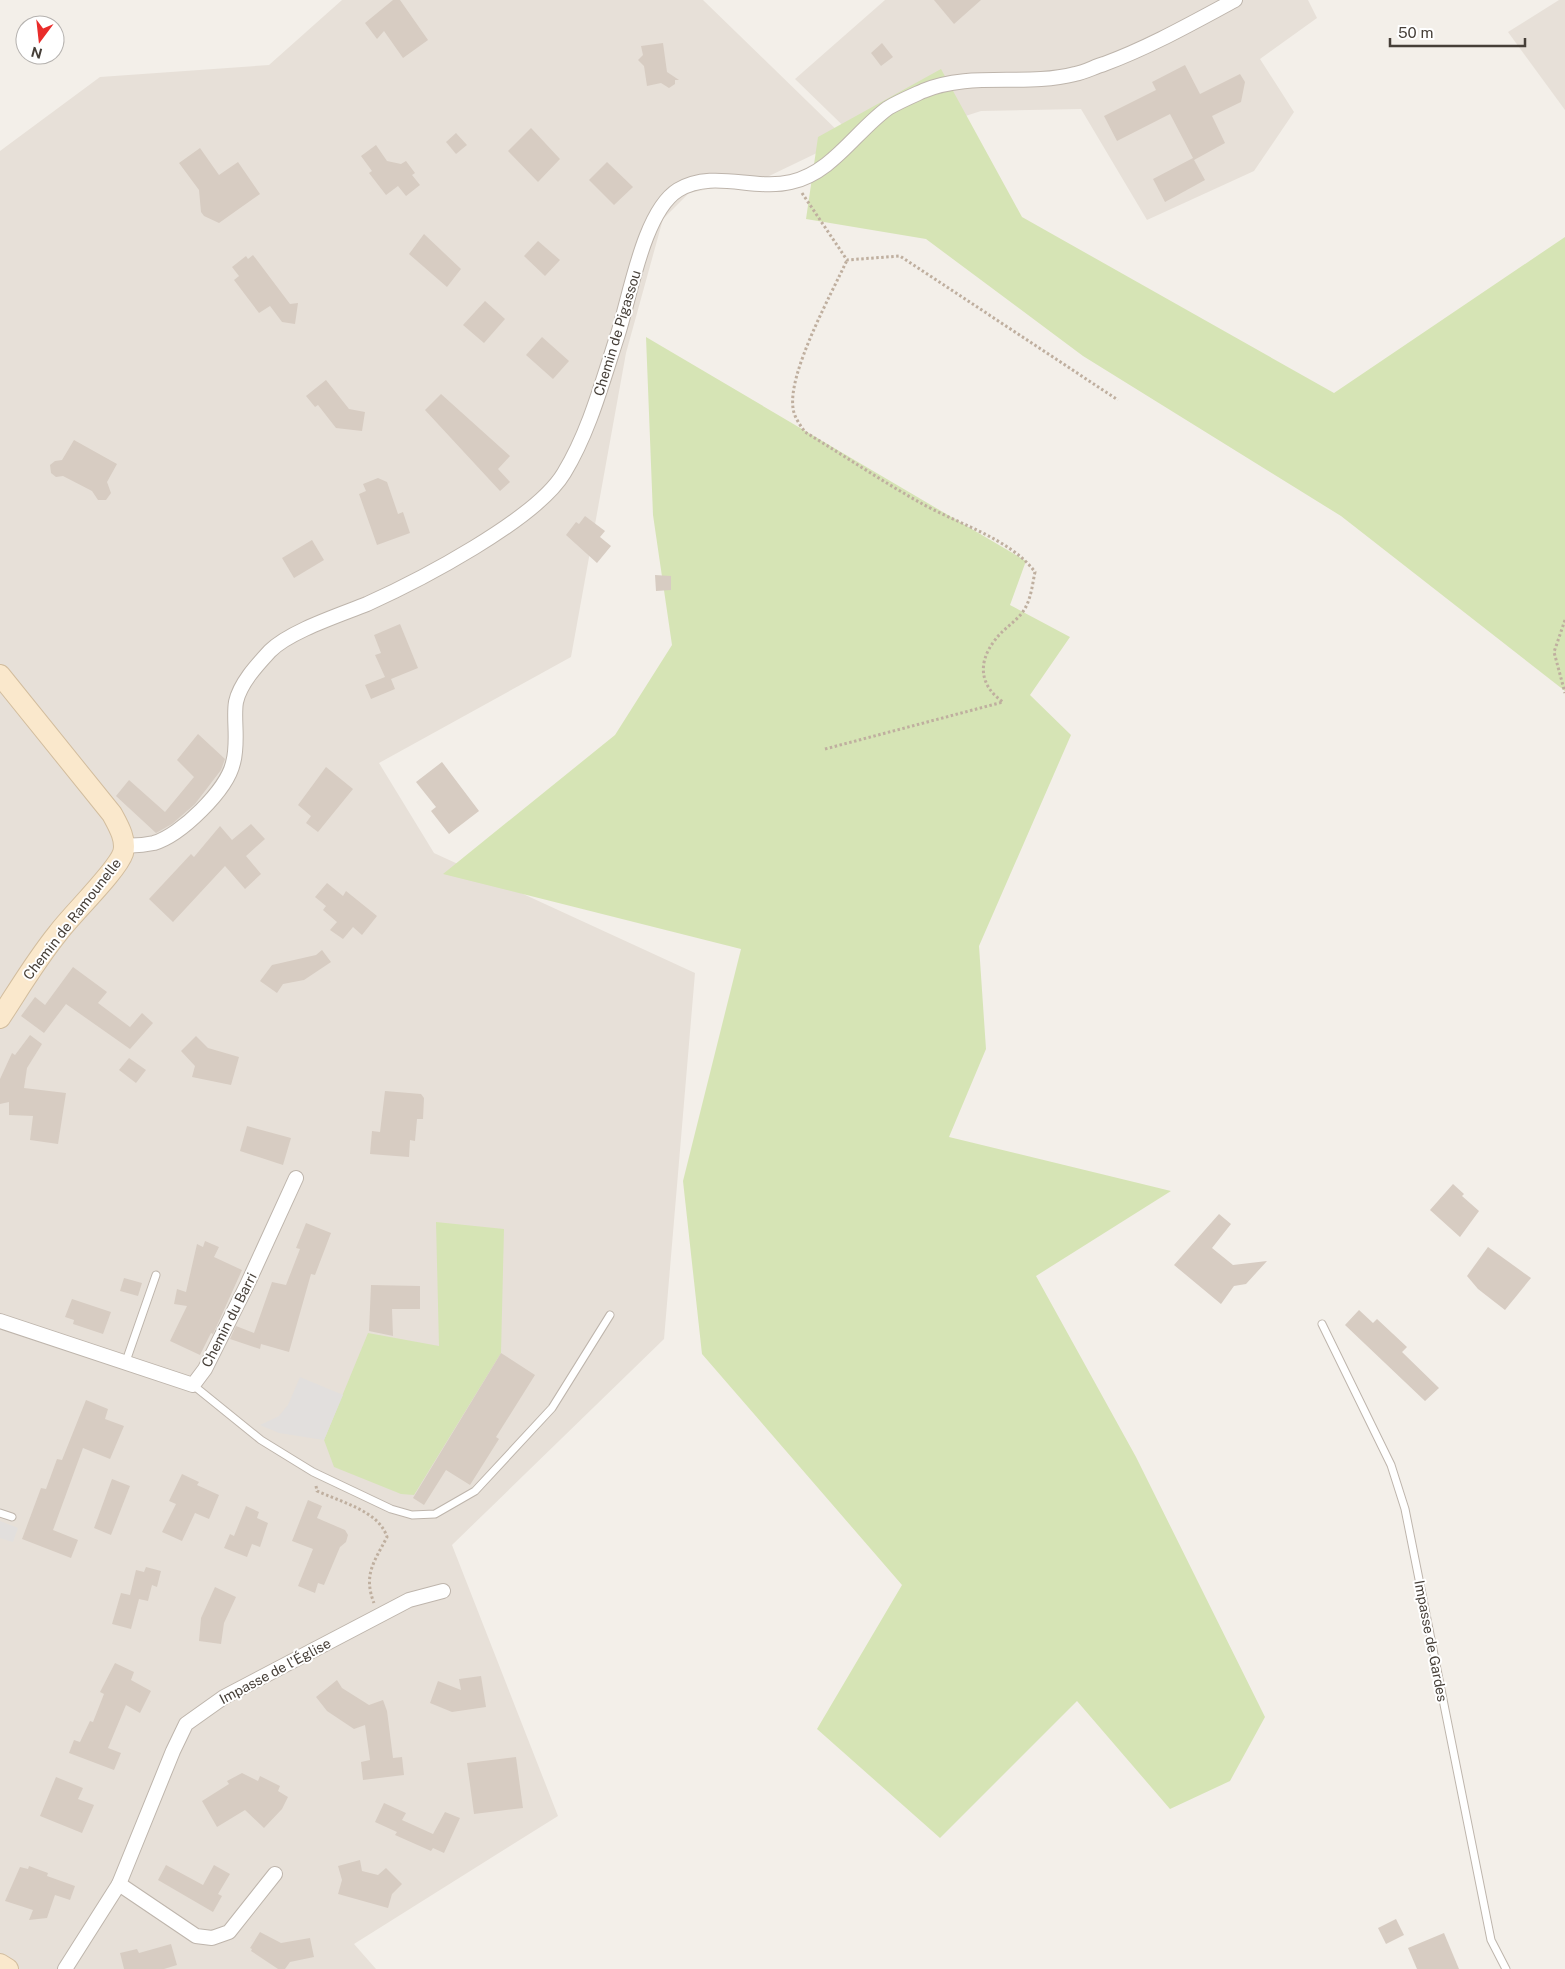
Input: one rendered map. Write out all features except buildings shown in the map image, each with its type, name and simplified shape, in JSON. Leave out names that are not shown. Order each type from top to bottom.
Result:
[{"type":"street","name":"Chemin de Pigassou","points":[[123,845],[155,842],[171,834],[214,797],[226,781],[234,763],[237,735],[236,701],[250,674],[274,647],[321,622],[368,603],[438,567],[489,537],[522,516],[563,476],[586,430],[618,333],[644,243],[658,210],[669,197],[680,189],[697,182],[722,180],[765,185],[794,182],[824,166],[889,108],[924,90],[960,80],[1015,82],[1075,74],[1144,49],[1235,0]]},
{"type":"street","name":"Chemin de Ramounelle","points":[[0,675],[112,814],[120,829],[123,845],[122,854],[114,868],[58,932],[0,1018]]},
{"type":"street","name":"Chemin du Barri","points":[[193,1385],[205,1369],[243,1294],[296,1178]]},
{"type":"street","points":[[0,1321],[124,1364],[193,1385]]},
{"type":"street","name":"Impasse de l'Église","points":[[65,1969],[119,1884],[173,1751],[186,1724],[224,1696],[409,1600],[443,1591]]},
{"type":"street","points":[[119,1884],[196,1936],[212,1938],[229,1932],[275,1874]]},
{"type":"street","points":[[0,1964],[8,1969]]},
{"type":"lane","points":[[124,1364],[156,1276]]},
{"type":"lane","points":[[193,1385],[260,1440],[313,1472],[391,1509],[412,1514],[434,1514],[475,1491],[552,1408],[610,1315]]},
{"type":"lane","name":"Impasse de Gardes","points":[[1322,1324],[1391,1465],[1405,1509],[1491,1940],[1506,1969]]},
{"type":"lane","points":[[0,1513],[12,1517]]},
{"type":"path","points":[[794,182],[847,260]]},
{"type":"path","points":[[847,260],[900,256],[1118,400]]},
{"type":"path","points":[[826,749],[1003,702],[991,694],[984,679],[982,665],[994,640],[1022,612],[1029,600],[1034,572],[1026,561],[1012,550],[919,502],[805,432],[797,420],[793,407],[799,366],[847,260]]},
{"type":"path","points":[[1565,620],[1554,652],[1565,693]]},
{"type":"path","points":[[313,1472],[318,1491],[376,1518],[384,1526],[388,1537],[374,1563],[368,1583],[379,1616]]},
{"type":"shaded area","points":[[342,0],[703,0],[846,139],[767,177],[689,193],[663,219],[626,353],[571,657],[379,763],[434,853],[695,973],[664,1339],[452,1545],[558,1816],[354,1944],[376,1969],[0,1969],[0,151],[100,77],[269,65]]},
{"type":"shaded area","points":[[885,0],[1308,0],[1317,18],[1260,59],[1294,112],[1254,171],[1147,220],[1081,109],[981,111],[866,148],[795,79]]},
{"type":"shaded area","points":[[1559,0],[1565,0],[1565,110],[1508,32]]},
{"type":"shaded area","points":[[300,1377],[343,1395],[324,1440],[279,1433],[260,1425],[279,1416],[288,1405]]},
{"type":"shaded area","points":[[0,1521],[18,1528],[13,1542],[0,1538]]},
{"type":"green space","points":[[941,69],[1022,217],[1334,393],[1565,237],[1565,691],[1341,516],[1083,356],[926,239],[806,219],[818,137]]},
{"type":"green space","points":[[646,337],[1026,561],[1010,605],[1070,637],[1030,695],[1071,735],[979,946],[986,1049],[949,1137],[1171,1191],[1036,1276],[1136,1457],[1265,1717],[1230,1781],[1170,1809],[1077,1701],[940,1838],[817,1729],[902,1585],[702,1354],[683,1181],[741,949],[443,874],[615,735],[672,645],[653,515]]},
{"type":"green space","points":[[436,1222],[504,1229],[501,1353],[414,1495],[401,1494],[334,1467],[324,1440],[368,1333],[439,1346]]}]
